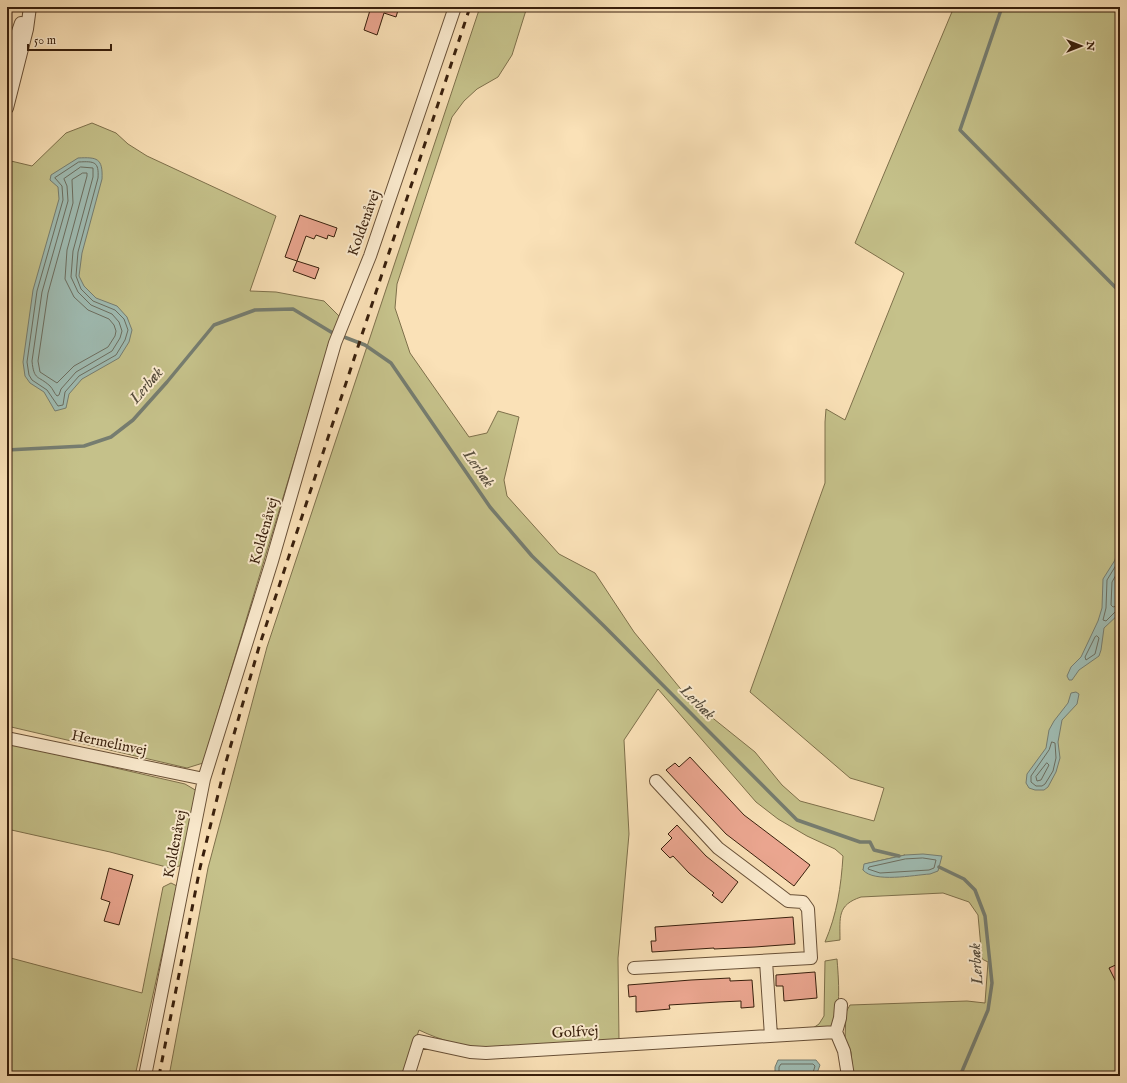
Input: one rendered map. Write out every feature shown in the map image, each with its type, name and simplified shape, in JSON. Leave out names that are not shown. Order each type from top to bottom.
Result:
[{"type":"street","points":[[7,64],[28,7]]},
{"type":"street","points":[[7,108],[27,30],[28,7]]},
{"type":"street","name":"Koldenåvej","points":[[145,1076],[204,779],[272,562],[335,343],[370,256],[454,7]]},
{"type":"street","name":"Hermelinvej","points":[[7,738],[204,779]]},
{"type":"street","points":[[634,968],[811,958],[808,909],[803,902],[788,901],[718,848],[656,781]]},
{"type":"street","points":[[766,961],[771,1036]]},
{"type":"street","points":[[841,1005],[840,1018],[836,1032],[844,1050],[848,1076]]},
{"type":"street","name":"Golfvej","points":[[408,1076],[419,1041],[470,1052],[486,1053],[836,1032]]},
{"type":"shaded area","points":[[480,7],[527,7],[512,55],[498,77],[477,89],[464,101],[452,117],[397,284],[395,308],[410,353],[469,437],[487,433],[498,411],[519,417],[504,480],[507,496],[559,554],[595,573],[634,632],[689,699],[755,752],[782,785],[800,801],[874,821],[884,788],[850,778],[750,692],[825,483],[826,409],[845,420],[904,273],[855,243],[954,7],[1112,7],[1120,10],[1120,1076],[853,1076],[851,1052],[845,1039],[846,1012],[850,1005],[967,1001],[985,1003],[988,962],[982,959],[978,915],[969,902],[943,893],[861,897],[853,900],[844,908],[840,918],[840,940],[825,942],[833,921],[838,900],[843,856],[835,849],[807,836],[778,819],[756,802],[658,689],[624,740],[629,834],[618,958],[619,1040],[487,1048],[452,1042],[419,1030],[403,1076],[169,1076],[208,868],[267,647]],"holes":[[[905,855],[863,870],[865,864]]]},
{"type":"shaded area","points":[[92,123],[116,133],[128,144],[147,156],[276,216],[250,291],[276,292],[324,301],[340,317],[329,345],[203,763],[187,768],[7,726],[7,180],[11,161],[32,166],[66,133]]},
{"type":"shaded area","points":[[7,743],[185,784],[197,791],[180,866],[170,868],[110,852],[7,829]]},
{"type":"shaded area","points":[[171,883],[177,886],[135,1076],[7,1076],[7,957],[142,993],[163,887]]},
{"type":"shaded area","points":[[837,959],[839,996],[836,1017],[833,1024],[829,1028],[810,1030],[819,1024],[824,1016],[825,961]]},
{"type":"water","points":[[78,158],[98,160],[102,172],[102,179],[82,253],[79,276],[84,286],[96,298],[117,306],[127,317],[132,330],[129,342],[119,358],[82,379],[69,394],[66,408],[55,411],[44,392],[30,383],[25,376],[23,362],[33,290],[59,199],[58,187],[50,180],[51,175]]},
{"type":"water","points":[[1120,540],[1120,613],[1104,628],[1099,656],[1079,670],[1072,680],[1069,680],[1067,676],[1071,667],[1081,657],[1098,621],[1102,608],[1103,579],[1115,560]]},
{"type":"water","points":[[1076,692],[1079,694],[1077,704],[1062,720],[1058,742],[1060,758],[1056,772],[1048,787],[1044,790],[1029,788],[1026,783],[1027,774],[1046,748],[1049,730],[1054,721],[1068,703],[1071,693]]},
{"type":"water","points":[[923,854],[942,856],[938,871],[930,874],[905,877],[885,877],[868,874],[863,870],[864,864],[905,855]]},
{"type":"water","points":[[778,1060],[816,1060],[820,1065],[816,1076],[775,1076],[775,1067]]},
{"type":"building","points":[[371,7],[399,7],[396,17],[384,13],[377,35],[364,30]]},
{"type":"building","points":[[300,215],[337,228],[334,237],[328,235],[327,239],[316,235],[314,239],[306,236],[297,261],[285,257]]},
{"type":"building","points":[[297,261],[319,268],[315,279],[293,271]]},
{"type":"building","points":[[690,757],[744,815],[810,865],[794,886],[726,834],[666,770],[675,763],[679,767]]},
{"type":"building","points":[[677,825],[706,856],[738,882],[722,903],[712,895],[714,893],[689,873],[673,856],[670,858],[661,849],[672,838],[668,834]]},
{"type":"building","points":[[109,868],[133,875],[119,925],[104,921],[110,902],[101,899]]},
{"type":"building","points":[[793,917],[795,944],[652,952],[651,941],[656,941],[655,927]]},
{"type":"building","points":[[1120,963],[1120,990],[1109,968]]},
{"type":"building","points":[[815,972],[817,998],[784,1001],[783,986],[776,986],[776,975]]},
{"type":"building","points":[[730,978],[730,981],[752,980],[754,1007],[741,1008],[741,1001],[669,1005],[670,1009],[636,1012],[636,996],[629,997],[628,985]]},
{"type":"waterway","points":[[1002,7],[960,130],[1120,292]]},
{"type":"waterway","name":"Lerbæk","points":[[7,450],[84,446],[111,437],[133,420],[167,382],[214,325],[255,310],[293,309],[331,332],[365,345],[391,363],[490,507],[532,556],[604,626],[797,820],[860,842],[870,842],[874,850],[899,856]]},
{"type":"waterway","name":"Lerbæk","points":[[939,867],[964,879],[975,890],[985,916],[992,983],[988,1010],[960,1076]]},
{"type":"railway","points":[[159,1076],[200,868],[226,762],[259,647],[470,7]]}]
